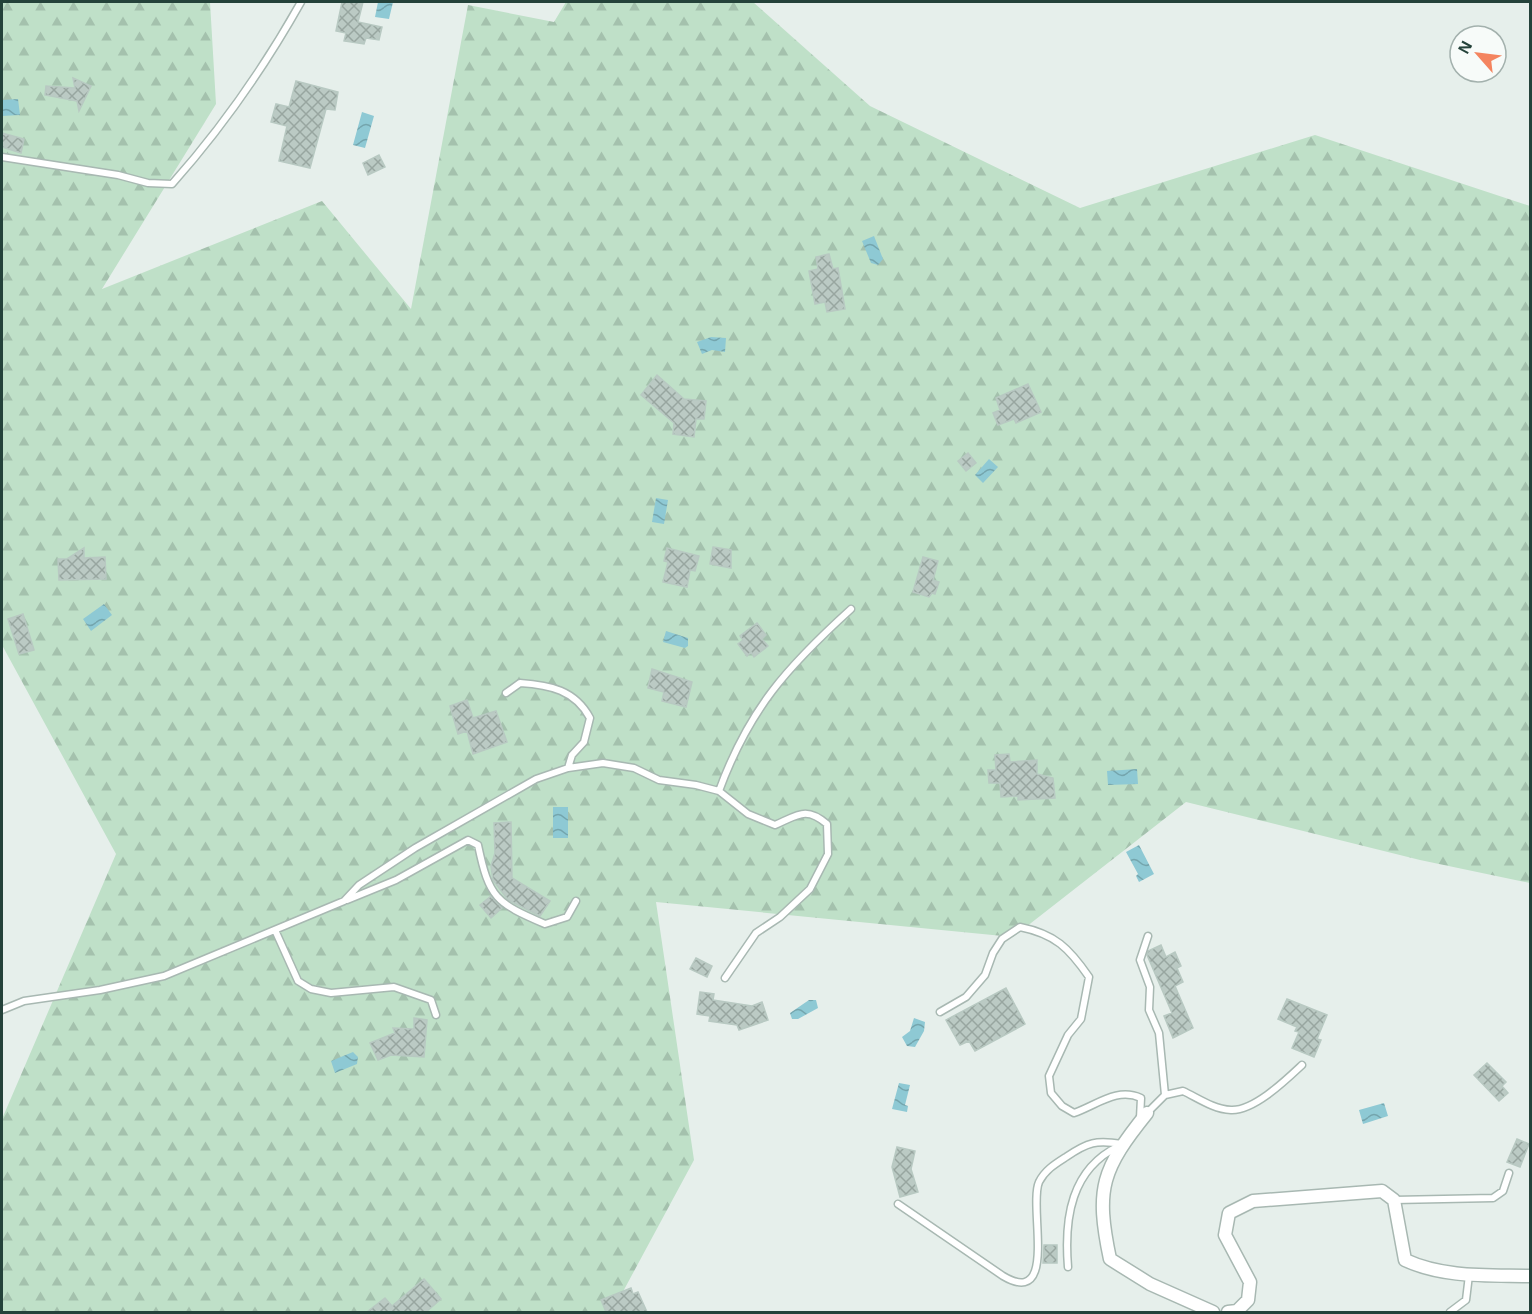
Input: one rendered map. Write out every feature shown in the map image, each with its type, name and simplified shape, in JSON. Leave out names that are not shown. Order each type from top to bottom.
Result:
[{"type":"street","points":[[1144,1117],[1122,1144],[1104,1182],[1102,1221],[1110,1259],[1150,1284],[1213,1312]]},
{"type":"street","points":[[1228,1312],[1236,1311],[1248,1300],[1250,1282],[1224,1235],[1229,1213],[1253,1201],[1382,1191],[1394,1200],[1405,1260],[1425,1269],[1469,1275],[1530,1276]]},
{"type":"lane","points":[[2,157],[118,175],[148,183],[172,184],[209,143],[286,29],[301,2]]},
{"type":"lane","points":[[719,791],[734,751],[763,702],[802,654],[852,609]]},
{"type":"lane","points":[[506,693],[520,683],[542,684],[581,702],[590,718],[584,742],[572,755],[568,768]]},
{"type":"lane","points":[[344,901],[359,885],[415,848],[536,779],[568,768],[603,763],[633,768],[659,780],[719,791],[748,814],[775,825],[802,813],[814,813],[826,824],[828,854],[810,889],[780,917],[756,933],[725,978]]},
{"type":"lane","points":[[2,1010],[24,1001],[100,990],[164,976],[396,879],[468,840],[478,845],[491,892],[503,904],[545,924],[567,917],[576,901]]},
{"type":"lane","points":[[940,1012],[966,997],[985,975],[993,953],[1002,939],[1020,927],[1036,930],[1056,939],[1073,953],[1089,977],[1081,1019],[1068,1035],[1049,1076],[1051,1094],[1062,1106],[1074,1113],[1093,1106],[1109,1096],[1132,1094],[1141,1098],[1144,1117]]},
{"type":"lane","points":[[275,930],[298,981],[311,989],[331,993],[394,987],[431,1000],[436,1015]]},
{"type":"lane","points":[[1148,936],[1140,960],[1150,987],[1149,1010],[1159,1033],[1165,1095]]},
{"type":"lane","points":[[1144,1117],[1165,1095],[1183,1091],[1211,1105],[1232,1110],[1251,1103],[1278,1087],[1302,1065]]},
{"type":"lane","points":[[898,1204],[1014,1283],[1026,1282],[1036,1274],[1038,1265],[1035,1198],[1038,1184],[1047,1170],[1087,1144],[1098,1140],[1122,1144]]},
{"type":"lane","points":[[1068,1267],[1066,1227],[1077,1188],[1101,1155],[1122,1144]]},
{"type":"lane","points":[[1394,1200],[1493,1198],[1503,1191],[1509,1173]]},
{"type":"lane","points":[[1450,1312],[1466,1300],[1469,1275]]},
{"type":"green space","points":[[2,2],[210,2],[216,104],[102,289],[322,201],[411,309],[468,5],[554,22],[566,2],[753,2],[870,106],[1080,208],[1315,135],[1530,206],[1530,883],[1420,860],[1186,802],[1013,937],[656,902],[694,1160],[612,1312],[2,1312],[2,1119],[116,854],[2,645]]},
{"type":"water","points":[[378,2],[393,2],[389,19],[375,17]]},
{"type":"water","points":[[18,99],[20,115],[2,116],[2,100]]},
{"type":"water","points":[[362,112],[374,116],[365,148],[353,145]]},
{"type":"water","points":[[874,236],[883,259],[878,265],[871,263],[862,241]]},
{"type":"water","points":[[711,337],[726,338],[725,352],[712,350],[702,354],[697,342]]},
{"type":"water","points":[[989,459],[998,467],[983,483],[975,475]]},
{"type":"water","points":[[656,498],[668,500],[664,524],[652,522]]},
{"type":"water","points":[[104,604],[112,615],[91,631],[83,619]]},
{"type":"water","points":[[666,631],[688,638],[688,646],[685,648],[663,642]]},
{"type":"water","points":[[1137,769],[1138,784],[1108,785],[1107,771]]},
{"type":"water","points":[[553,807],[568,807],[568,838],[553,838]]},
{"type":"water","points":[[1139,845],[1154,874],[1139,882],[1136,876],[1138,874],[1126,852]]},
{"type":"water","points":[[809,1000],[816,1000],[818,1008],[798,1019],[792,1019],[790,1013]]},
{"type":"water","points":[[914,1018],[925,1022],[924,1031],[915,1047],[907,1046],[902,1037],[910,1031]]},
{"type":"water","points":[[353,1052],[358,1057],[357,1064],[335,1073],[331,1061]]},
{"type":"water","points":[[899,1083],[910,1085],[905,1105],[908,1106],[907,1112],[892,1109]]},
{"type":"water","points":[[1384,1103],[1388,1116],[1363,1124],[1359,1110]]},
{"type":"building","points":[[342,2],[363,2],[358,22],[382,27],[379,40],[366,38],[364,44],[344,41],[346,33],[336,31]]},
{"type":"building","points":[[73,78],[91,86],[79,111],[77,101],[45,95],[46,86],[75,88]]},
{"type":"building","points":[[296,81],[338,92],[335,110],[326,109],[310,168],[279,161],[287,126],[271,122],[276,104],[289,107]]},
{"type":"building","points":[[2,133],[24,139],[21,153],[2,147]]},
{"type":"building","points":[[379,155],[385,167],[368,175],[363,163]]},
{"type":"building","points":[[829,254],[833,269],[838,268],[845,309],[827,312],[825,302],[815,304],[809,271],[818,269],[816,257]]},
{"type":"building","points":[[657,375],[684,399],[706,401],[704,419],[696,419],[694,437],[673,434],[674,423],[641,395]]},
{"type":"building","points":[[1028,384],[1041,412],[1016,423],[1014,419],[998,425],[993,413],[1000,410],[996,398]]},
{"type":"building","points":[[968,453],[976,463],[966,471],[958,461]]},
{"type":"building","points":[[713,547],[731,550],[731,568],[710,564]]},
{"type":"building","points":[[84,548],[84,558],[105,557],[106,579],[59,580],[58,559],[67,559]]},
{"type":"building","points":[[667,548],[699,556],[695,571],[690,570],[687,587],[663,582],[668,562],[664,561]]},
{"type":"building","points":[[923,557],[938,561],[933,580],[939,582],[935,594],[932,593],[929,597],[913,592]]},
{"type":"building","points":[[23,614],[34,650],[19,654],[8,619]]},
{"type":"building","points":[[757,623],[766,635],[762,639],[768,646],[754,657],[751,652],[747,656],[738,644],[743,640],[740,636]]},
{"type":"building","points":[[652,669],[692,682],[686,707],[662,701],[664,692],[648,688]]},
{"type":"building","points":[[467,700],[473,718],[496,711],[507,742],[473,754],[467,731],[458,734],[450,706]]},
{"type":"building","points":[[1009,754],[1010,762],[1037,760],[1037,774],[1053,778],[1055,798],[1018,800],[1018,796],[1001,797],[1000,783],[989,783],[988,770],[996,770],[995,755]]},
{"type":"building","points":[[511,822],[512,878],[550,901],[540,916],[508,900],[493,880],[491,866],[495,853],[494,823]]},
{"type":"building","points":[[491,896],[502,908],[491,918],[480,905]]},
{"type":"building","points":[[1161,945],[1166,957],[1175,952],[1181,966],[1177,968],[1183,982],[1175,986],[1193,1028],[1173,1038],[1164,1016],[1172,1013],[1147,955],[1148,951]]},
{"type":"building","points":[[696,958],[712,966],[707,977],[690,969]]},
{"type":"building","points":[[1006,988],[1025,1024],[975,1051],[969,1041],[960,1045],[946,1020]]},
{"type":"building","points":[[700,992],[714,994],[713,1000],[752,1006],[762,1002],[768,1020],[739,1030],[737,1025],[709,1021],[710,1016],[697,1014]]},
{"type":"building","points":[[1287,999],[1327,1015],[1317,1039],[1321,1040],[1314,1057],[1292,1048],[1299,1032],[1295,1031],[1297,1027],[1278,1019]]},
{"type":"building","points":[[414,1018],[427,1020],[424,1057],[391,1055],[378,1060],[370,1043],[395,1033],[393,1028],[414,1029]]},
{"type":"building","points":[[1487,1063],[1506,1082],[1502,1086],[1508,1093],[1499,1101],[1474,1075]]},
{"type":"building","points":[[1517,1139],[1529,1144],[1520,1167],[1507,1162]]},
{"type":"building","points":[[897,1147],[915,1151],[911,1169],[918,1192],[900,1197],[892,1167]]},
{"type":"building","points":[[1044,1245],[1057,1245],[1057,1263],[1043,1263]]},
{"type":"building","points":[[424,1279],[441,1299],[426,1312],[367,1312],[385,1298],[392,1306]]},
{"type":"building","points":[[631,1288],[633,1294],[638,1292],[647,1312],[606,1312],[601,1300]]}]
